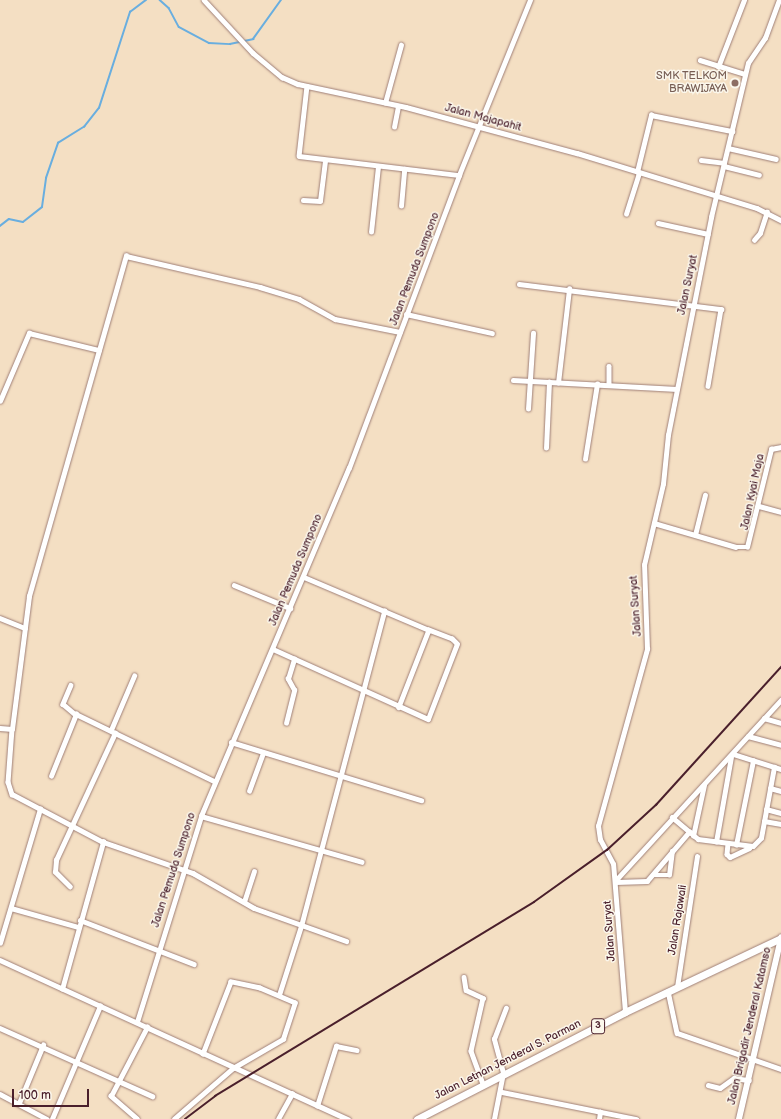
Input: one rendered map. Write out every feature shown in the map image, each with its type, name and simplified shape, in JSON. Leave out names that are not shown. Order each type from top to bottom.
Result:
[{"type":"highway","name":"Jalan Letnan Jenderal S. Parman","points":[[417,1119],[503,1073],[625,1012],[781,938]]},
{"type":"street","name":"Jalan Majapahit","points":[[204,0],[238,34],[253,53],[282,77],[307,86],[479,126],[584,155],[638,173],[716,195],[767,212],[781,220]]},
{"type":"street","name":"Jalan Pemuda Sumpono","points":[[137,1022],[182,870],[214,781],[304,577],[400,332],[459,175],[530,0]]},
{"type":"street","points":[[718,67],[744,0]]},
{"type":"street","name":"Jalan Suryat","points":[[625,1012],[616,881],[610,856],[600,840],[598,826],[647,649],[642,574],[663,484],[662,475],[677,389],[716,195],[745,74],[751,56],[765,38],[779,2]]},
{"type":"street","points":[[385,103],[401,45]]},
{"type":"street","points":[[700,60],[718,67],[745,74]]},
{"type":"street","points":[[307,86],[298,153],[303,158],[459,175]]},
{"type":"street","points":[[394,127],[398,106]]},
{"type":"street","points":[[626,214],[638,173],[651,114],[732,131]]},
{"type":"street","points":[[728,148],[776,159]]},
{"type":"street","points":[[701,160],[724,164],[759,175]]},
{"type":"street","points":[[302,200],[320,201],[325,161]]},
{"type":"street","points":[[371,232],[378,166]]},
{"type":"street","points":[[401,206],[404,169]]},
{"type":"street","points":[[754,240],[767,212]]},
{"type":"street","points":[[658,222],[708,234]]},
{"type":"street","points":[[346,942],[301,926],[244,902],[193,873],[103,842],[40,809],[9,790],[12,729],[28,596],[126,256],[254,285],[299,299],[335,319],[400,332]]},
{"type":"street","points":[[519,284],[693,305],[722,311],[708,386]]},
{"type":"street","points":[[558,383],[569,289]]},
{"type":"street","points":[[406,314],[492,333]]},
{"type":"street","points":[[0,401],[29,333],[99,350]]},
{"type":"street","points":[[528,409],[533,333]]},
{"type":"street","points":[[609,366],[609,384]]},
{"type":"street","points":[[513,380],[609,384],[677,389]]},
{"type":"street","points":[[546,448],[549,382]]},
{"type":"street","points":[[585,459],[597,384]]},
{"type":"street","name":"Jalan Kyai Maja","points":[[654,523],[695,535],[747,547],[759,506],[771,450],[781,447]]},
{"type":"street","points":[[695,535],[705,494]]},
{"type":"street","points":[[759,506],[781,512]]},
{"type":"street","points":[[272,649],[361,691],[426,719],[431,715],[457,644],[452,638],[429,630],[304,577]]},
{"type":"street","points":[[234,585],[290,608]]},
{"type":"street","points":[[279,995],[301,926],[318,851],[384,611]]},
{"type":"street","points":[[0,618],[25,628]]},
{"type":"street","points":[[399,707],[429,630]]},
{"type":"street","points":[[286,723],[294,690],[288,679],[294,659]]},
{"type":"street","points":[[70,887],[54,869],[62,844],[74,826],[113,732],[134,676]]},
{"type":"street","points":[[71,685],[63,704],[76,714],[214,781]]},
{"type":"street","points":[[616,881],[672,817],[732,755],[781,700]]},
{"type":"street","points":[[51,776],[76,714]]},
{"type":"street","points":[[764,718],[781,723]]},
{"type":"street","points":[[0,728],[12,729]]},
{"type":"street","points":[[748,736],[781,745]]},
{"type":"street","points":[[231,742],[338,776],[421,800]]},
{"type":"street","points":[[249,791],[263,753]]},
{"type":"street","points":[[732,755],[781,769]]},
{"type":"street","points":[[716,842],[732,755]]},
{"type":"street","points":[[736,845],[753,761]]},
{"type":"street","points":[[728,844],[727,854],[730,857],[759,841],[774,767]]},
{"type":"street","points":[[693,836],[704,784]]},
{"type":"street","points":[[770,788],[781,791]]},
{"type":"street","points":[[0,943],[40,809]]},
{"type":"street","points":[[766,809],[781,813]]},
{"type":"street","points":[[201,816],[318,851],[362,862]]},
{"type":"street","points":[[672,817],[693,836],[716,842],[750,847]]},
{"type":"street","points":[[764,821],[781,824]]},
{"type":"street","points":[[616,881],[643,882],[653,875],[672,850],[689,832]]},
{"type":"street","points":[[62,989],[78,927],[103,842]]},
{"type":"street","points":[[653,875],[669,875],[672,850]]},
{"type":"street","name":"Jalan Rajawali","points":[[677,987],[697,856]]},
{"type":"street","points":[[244,902],[254,872]]},
{"type":"street","points":[[11,908],[78,927]]},
{"type":"street","points":[[80,920],[194,964]]},
{"type":"street","name":"Jalan Brigadir Jenderal Katamso","points":[[739,1119],[755,1058],[781,938]]},
{"type":"street","points":[[0,960],[137,1022],[233,1068],[348,1119]]},
{"type":"street","points":[[464,978],[466,990],[483,998],[471,1051],[483,1084]]},
{"type":"street","points":[[174,1119],[233,1068],[283,1040],[295,1004],[279,995],[231,982],[203,1054]]},
{"type":"street","points":[[668,991],[676,1032],[755,1058],[781,1069]]},
{"type":"street","points":[[52,1119],[100,1006]]},
{"type":"street","points":[[494,1119],[502,1092],[503,1073],[494,1039],[506,1008]]},
{"type":"street","points":[[137,1119],[111,1100],[147,1027]]},
{"type":"street","points":[[0,1028],[43,1045],[121,1080],[152,1096]]},
{"type":"street","points":[[18,1103],[43,1045]]},
{"type":"street","points":[[317,1106],[336,1046],[356,1050]]},
{"type":"street","points":[[708,1085],[720,1088],[734,1078],[749,1080]]},
{"type":"street","points":[[502,1092],[636,1119]]},
{"type":"street","points":[[0,1094],[47,1119]]},
{"type":"street","points":[[278,1119],[292,1094]]},
{"type":"street","points":[[599,1119],[600,1112]]},
{"type":"waterway","points":[[0,226],[9,219],[23,222],[42,207],[46,178],[58,143],[84,127],[99,108],[130,12],[146,0]]},
{"type":"waterway","points":[[160,0],[169,8],[179,27],[209,43],[230,44],[253,39],[281,0]]},
{"type":"railway","points":[[185,1119],[215,1096],[534,902],[607,850],[656,805],[781,667]]},
{"type":"place","name":"SMK TELKOM BRAWIJAYA","points":[[735,83]]}]
